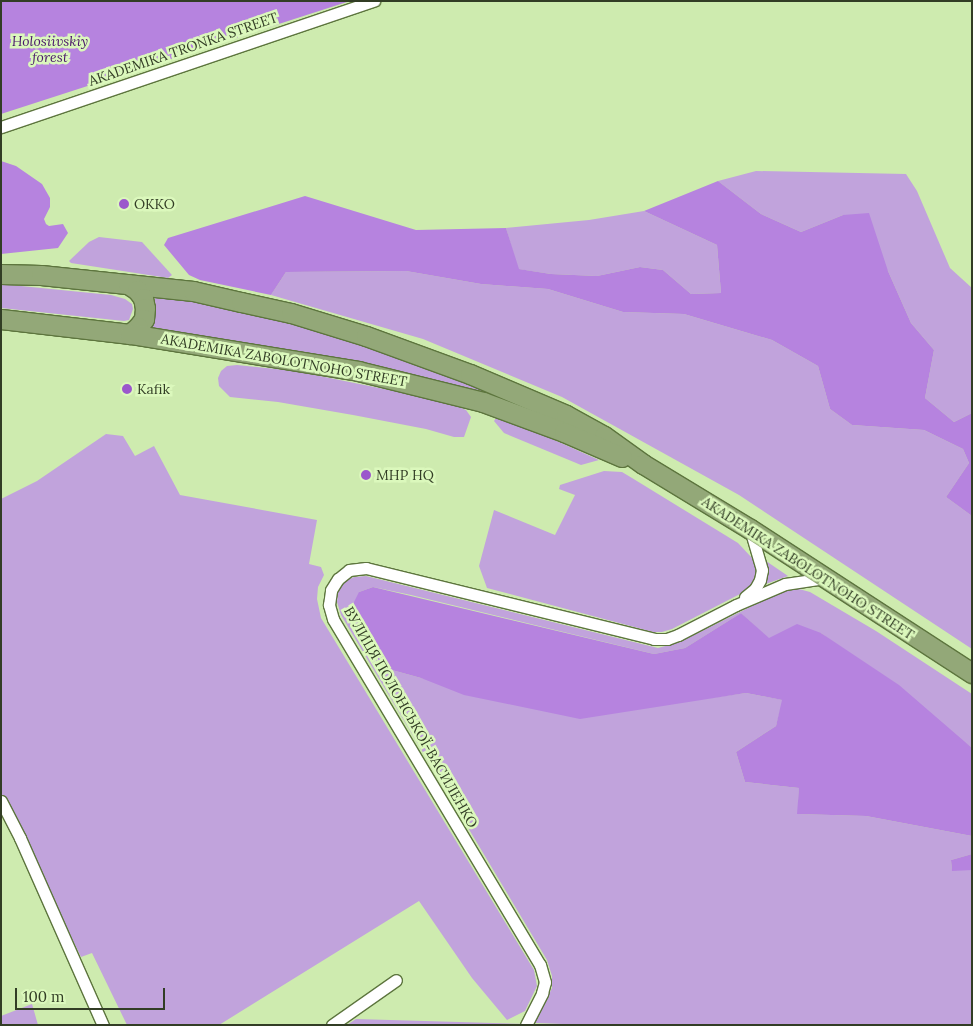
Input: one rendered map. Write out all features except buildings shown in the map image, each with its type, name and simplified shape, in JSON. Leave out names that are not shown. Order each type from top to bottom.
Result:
[{"type":"highway","name":"AKADEMIKA ZABOLOTNOHO STREET","points":[[1,274],[41,275],[192,291],[291,313],[423,355],[566,415],[604,436],[644,464],[750,529],[972,673]]},
{"type":"highway","points":[[128,284],[140,294],[145,308],[144,319],[130,334]]},
{"type":"highway","name":"AKADEMIKA ZABOLOTNOHO STREET","points":[[1,319],[130,334],[358,370],[421,385],[520,414],[604,450],[644,464]]},
{"type":"street","name":"AKADEMIKA TRONKA STREET","points":[[1,127],[374,1]]},
{"type":"street","name":"ВУЛИЦЯ ПОЛОНСЬКОЇ-ВАСИЛЕНКО","points":[[736,605],[755,589],[760,580],[760,560],[750,529]]},
{"type":"street","name":"ВУЛИЦЯ ПОЛОНСЬКОЇ-ВАСИЛЕНКО","points":[[526,1025],[542,993],[545,982],[540,966],[333,619],[329,604],[331,590],[338,579],[349,570],[366,568],[654,639],[667,639],[736,605],[786,584],[825,578]]},
{"type":"street","points":[[1,800],[20,838],[103,1025]]},
{"type":"street","points":[[332,1025],[396,980]]},
{"type":"shaded area","points":[[756,171],[906,174],[917,191],[950,268],[972,288],[972,413],[954,422],[925,398],[934,350],[911,323],[888,271],[843,215],[801,232],[761,214],[718,181]]},
{"type":"shaded area","points":[[644,211],[717,245],[721,293],[691,294],[663,270],[640,267],[597,276],[551,274],[518,269],[506,228],[589,220]]},
{"type":"shaded area","points":[[99,237],[142,242],[172,275],[168,278],[71,263],[69,261],[89,242]]},
{"type":"shaded area","points":[[406,271],[481,284],[548,289],[623,312],[684,314],[772,340],[818,366],[830,409],[852,425],[924,430],[963,449],[969,463],[946,497],[972,516],[972,649],[739,495],[562,397],[423,339],[271,295],[286,272]]},
{"type":"shaded area","points":[[1,284],[111,295],[125,299],[132,304],[133,309],[129,320],[124,321],[1,308]]},
{"type":"shaded area","points":[[154,291],[289,322],[378,348],[556,418],[482,394],[384,367],[151,327],[156,311]]},
{"type":"shaded area","points":[[237,365],[295,371],[414,395],[459,407],[466,410],[471,417],[464,437],[454,437],[426,429],[353,415],[278,402],[230,397],[219,386],[218,378],[221,371],[227,366]]},
{"type":"shaded area","points":[[496,418],[530,429],[599,460],[581,465],[504,433],[494,421]]},
{"type":"shaded area","points":[[106,434],[123,436],[135,456],[154,446],[180,495],[317,520],[309,564],[321,567],[324,575],[318,587],[317,599],[321,618],[534,970],[537,986],[525,1011],[507,1020],[472,978],[419,901],[219,1025],[127,1025],[92,953],[81,957],[1,793],[1,499],[37,481]]},
{"type":"shaded area","points":[[604,471],[622,472],[738,543],[753,559],[757,568],[755,581],[742,593],[672,629],[662,632],[653,632],[487,588],[479,566],[494,510],[555,535],[575,495],[559,489],[560,485]]},
{"type":"shaded area","points":[[766,561],[788,576],[763,585]]},
{"type":"shaded area","points":[[366,576],[658,648],[680,642],[780,592],[799,589],[810,592],[876,631],[972,694],[972,748],[821,633],[769,639],[741,613],[685,648],[654,654],[373,587],[359,592],[381,667],[421,678],[630,709],[746,693],[783,700],[776,726],[736,752],[745,782],[799,788],[798,814],[866,816],[972,836],[972,854],[951,860],[952,870],[972,870],[972,1025],[590,1025],[535,1023],[552,988],[552,976],[547,960],[341,615],[337,602],[338,591],[343,582],[354,577]]},
{"type":"shaded area","points":[[32,1004],[38,1025],[1,1025],[1,1016]]},
{"type":"shaded area","points":[[356,1019],[561,1025],[347,1025]]},
{"type":"green space","name":"Holosiivskiy forest","points":[[1,1],[350,1],[1,114]]},
{"type":"green space","points":[[1,161],[16,166],[42,184],[50,198],[50,207],[44,219],[46,224],[49,226],[63,224],[68,233],[58,248],[1,254]]},
{"type":"green space","points":[[718,181],[761,214],[801,232],[843,215],[869,213],[888,271],[911,323],[934,350],[925,398],[954,422],[972,413],[972,516],[946,497],[969,463],[963,449],[924,430],[852,425],[830,409],[818,366],[772,340],[684,314],[623,312],[548,289],[481,284],[406,271],[286,272],[271,295],[200,280],[189,275],[164,245],[168,238],[305,196],[416,230],[506,228],[519,269],[551,274],[597,276],[640,267],[663,270],[691,294],[721,293],[717,245],[644,211]]},
{"type":"green space","points":[[373,587],[654,654],[685,648],[741,613],[769,638],[797,624],[821,633],[899,685],[972,748],[972,836],[866,816],[797,814],[799,788],[745,782],[736,752],[776,726],[782,700],[746,693],[580,719],[464,695],[421,678],[381,667],[355,620],[352,606],[359,592]]},
{"type":"green space","points":[[972,854],[972,870],[952,871],[951,860]]},
{"type":"place","name":"OKKO","points":[[124,204]]},
{"type":"place","name":"Kafik","points":[[127,389]]},
{"type":"place","name":"MHP HQ","points":[[366,475]]}]
